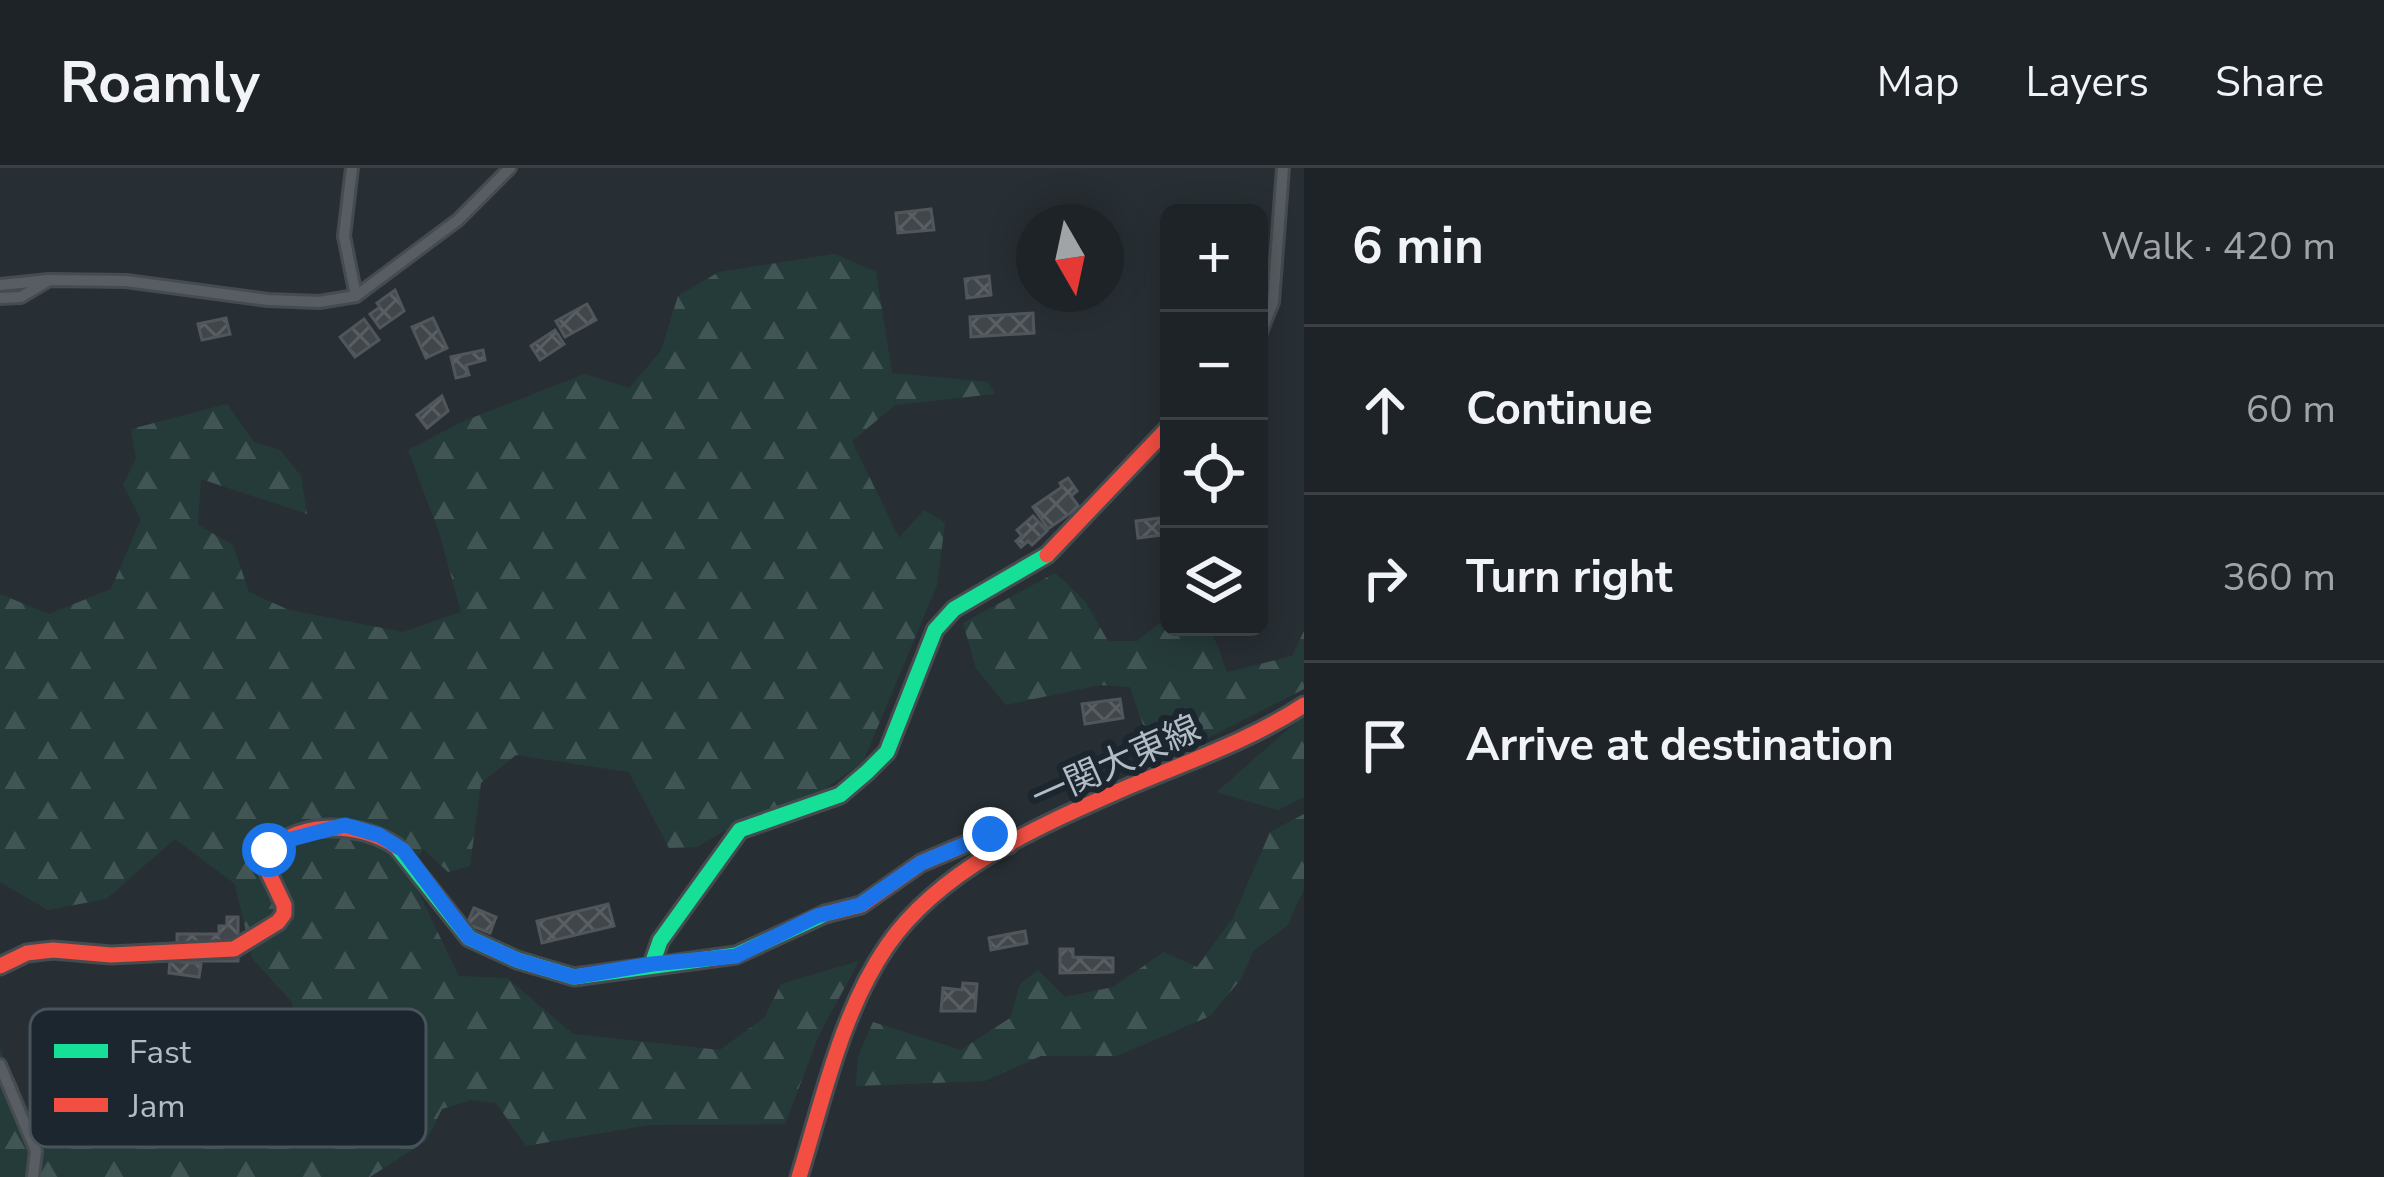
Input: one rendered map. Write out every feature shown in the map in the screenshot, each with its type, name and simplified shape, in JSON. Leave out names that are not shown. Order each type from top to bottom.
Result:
[{"type":"street","points":[[352,168],[344,236],[356,296]]},
{"type":"street","points":[[0,285],[126,281],[319,302],[356,296],[458,220],[510,168]]},
{"type":"street","points":[[1268,314],[1273,302],[1283,168]]},
{"type":"street","points":[[0,298],[21,297],[49,280]]},
{"type":"street","points":[[652,964],[660,941],[740,830],[840,794],[867,772],[887,752],[934,629],[980,592],[1054,551],[1160,437]]},
{"type":"street","name":"一関大東線","points":[[799,1177],[870,977],[891,941],[956,878],[1009,845],[1268,729],[1304,705]]},
{"type":"street","points":[[0,966],[27,953],[53,950],[111,955],[234,949],[284,914],[263,861],[269,850],[284,841],[345,825],[379,835],[403,850],[469,938],[517,960],[574,977],[736,956],[817,916],[860,905],[921,863],[964,843],[990,834],[1009,845]]},
{"type":"street","points":[[0,1065],[30,1137]]},
{"type":"street","points":[[33,1177],[34,1147]]},
{"type":"green space","points":[[835,254],[876,272],[892,373],[988,382],[995,394],[895,405],[852,441],[899,538],[924,510],[945,523],[937,585],[863,762],[799,807],[738,823],[697,847],[669,848],[629,772],[516,755],[481,783],[470,866],[448,872],[423,849],[409,873],[459,976],[507,978],[573,1034],[720,1050],[765,1017],[781,984],[859,961],[819,1035],[785,1124],[648,1125],[526,1146],[496,1103],[472,1100],[442,1109],[426,1141],[426,1009],[294,1009],[252,958],[235,884],[175,839],[106,899],[48,910],[0,882],[0,594],[49,614],[111,589],[141,519],[123,485],[136,459],[131,429],[227,404],[254,442],[280,450],[301,476],[307,514],[201,479],[198,525],[233,545],[249,592],[289,610],[403,632],[461,612],[440,535],[408,450],[464,421],[585,374],[629,388],[661,351],[678,296],[719,272]]},
{"type":"green space","points":[[1055,573],[1085,601],[1108,641],[1137,641],[1160,623],[1160,636],[1211,636],[1227,672],[1292,656],[1304,631],[1304,689],[1141,772],[1144,727],[1130,687],[1100,685],[1006,705],[976,668],[963,623]]},
{"type":"green space","points":[[1304,715],[1304,797],[1278,810],[1217,792]]},
{"type":"green space","points":[[1304,814],[1304,889],[1287,926],[1254,950],[1241,979],[1210,1016],[1117,1056],[1041,1056],[985,1081],[856,1086],[858,1057],[873,1022],[961,1050],[1010,1018],[1020,984],[1038,970],[1065,997],[1113,987],[1164,952],[1197,967],[1233,918],[1270,832]]},
{"type":"green space","points":[[0,1049],[30,1111],[30,1147],[417,1147],[370,1177],[0,1177]]},
{"type":"building","points":[[931,209],[934,230],[898,233],[896,213]]},
{"type":"building","points":[[989,276],[991,295],[967,298],[965,279]]},
{"type":"building","points":[[395,290],[404,311],[380,328],[370,314]]},
{"type":"building","points":[[587,304],[596,320],[565,337],[556,321]]},
{"type":"building","points":[[1033,313],[1034,333],[971,337],[970,317]]},
{"type":"building","points":[[226,318],[230,334],[202,340],[198,324]]},
{"type":"building","points":[[433,318],[447,348],[426,358],[412,327]]},
{"type":"building","points":[[364,319],[379,340],[355,357],[340,337]]},
{"type":"building","points":[[555,330],[564,344],[540,360],[531,346]]},
{"type":"building","points":[[483,350],[485,360],[466,365],[469,375],[456,378],[451,357]]},
{"type":"building","points":[[442,396],[448,411],[427,428],[417,415]]},
{"type":"building","points":[[1068,478],[1077,491],[1071,496],[1079,507],[1048,529],[1033,507]]},
{"type":"building","points":[[1033,516],[1047,531],[1032,545],[1028,541],[1021,547],[1017,530]]},
{"type":"building","points":[[1160,518],[1160,535],[1138,538],[1136,521]]},
{"type":"building","points":[[1120,699],[1123,718],[1085,724],[1082,704]]},
{"type":"building","points":[[608,904],[614,926],[542,943],[537,921]]},
{"type":"building","points":[[474,908],[496,917],[490,933],[467,924]]},
{"type":"building","points":[[227,917],[238,917],[238,961],[177,961],[177,934],[219,934],[219,926],[227,926]]},
{"type":"building","points":[[1025,931],[1027,943],[991,950],[989,938]]},
{"type":"building","points":[[1060,949],[1073,949],[1073,957],[1113,958],[1113,972],[1060,973]]},
{"type":"building","points":[[170,960],[201,964],[199,977],[169,973]]},
{"type":"building","points":[[963,983],[977,984],[975,1011],[941,1011],[943,988],[962,990]]},
{"type":"traffic: fast","points":[[652,964],[660,941],[740,830],[840,795],[867,772],[887,752],[935,630],[954,609],[1047,555]]},
{"type":"traffic: fast","points":[[397,847],[469,938],[517,960],[574,977],[736,955],[825,914]]},
{"type":"traffic: jam","points":[[1047,555],[1160,436]]},
{"type":"traffic: jam","points":[[799,1177],[857,1000],[887,946],[934,894],[1025,835],[1238,741],[1304,705]]},
{"type":"traffic: jam","points":[[0,966],[27,953],[53,950],[111,955],[234,949],[284,914],[263,861],[290,837],[326,828],[346,829],[397,847]]},
{"type":"traffic: jam","points":[[825,914],[861,905],[921,863],[990,834],[1009,845]]},
{"type":"route","points":[[269,850],[284,841],[345,825],[379,835],[403,850],[469,938],[517,960],[574,977],[736,956],[817,916],[860,905],[921,863],[990,834]]}]
